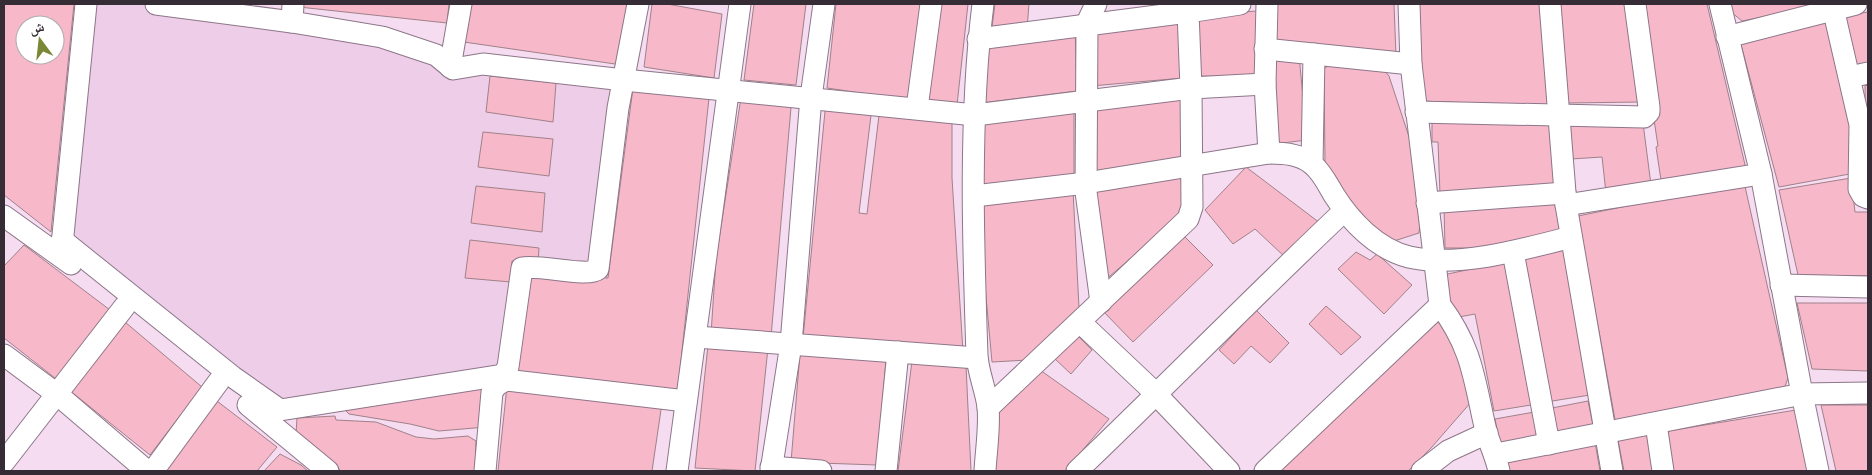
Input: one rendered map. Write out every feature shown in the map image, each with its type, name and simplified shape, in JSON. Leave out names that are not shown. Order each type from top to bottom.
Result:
[{"type":"street","points":[[62,248],[86,4]]},
{"type":"street","points":[[156,4],[293,13],[436,54],[450,67],[462,68],[483,64],[624,80],[974,114],[1190,88],[1265,84]]},
{"type":"street","points":[[450,67],[461,4]]},
{"type":"street","points":[[4,216],[62,248],[233,377],[280,410],[499,377],[504,375],[508,367],[522,268],[548,267],[591,272],[598,269],[618,108],[638,4]]},
{"type":"street","points":[[821,471],[771,469],[791,344],[811,97],[824,4]]},
{"type":"street","points":[[917,108],[931,4]]},
{"type":"street","points":[[983,4],[978,38],[974,114],[974,196],[977,358],[988,408],[985,471]]},
{"type":"street","points":[[1096,4],[1088,23],[1086,184],[1101,302]]},
{"type":"street","points":[[978,38],[1240,4]]},
{"type":"street","points":[[1266,4],[1265,84],[1269,153]]},
{"type":"street","points":[[1409,4],[1411,64],[1440,305],[1457,328],[1472,363],[1487,433],[1498,463],[1549,444],[1802,394],[1868,394]]},
{"type":"street","points":[[1550,4],[1565,199],[1612,471]]},
{"type":"street","points":[[1416,112],[1559,114],[1640,118],[1647,114],[1649,107],[1635,4]]},
{"type":"street","points":[[1720,4],[1761,174],[1818,471]]},
{"type":"street","points":[[1727,37],[1833,8],[1856,4]]},
{"type":"street","points":[[676,471],[696,337],[728,89],[735,5]]},
{"type":"street","points":[[1833,8],[1859,75],[1858,189],[1863,196],[1868,198]]},
{"type":"street","points":[[988,408],[1188,219],[1192,207],[1190,88],[1196,9]]},
{"type":"street","points":[[1265,49],[1411,64]]},
{"type":"street","points":[[1312,164],[1314,54]]},
{"type":"street","points":[[974,196],[1086,184],[1269,153],[1297,156],[1312,164],[1344,211],[1359,228],[1381,244],[1407,256],[1434,261],[1513,252],[1571,237]]},
{"type":"street","points":[[1427,203],[1565,199],[1761,174]]},
{"type":"street","points":[[1077,471],[1157,395],[1245,305],[1344,211]]},
{"type":"street","points":[[62,248],[125,306],[328,471]]},
{"type":"street","points":[[1513,252],[1549,444]]},
{"type":"street","points":[[1781,285],[1868,287]]},
{"type":"street","points":[[1265,471],[1440,305]]},
{"type":"street","points":[[4,462],[58,395],[125,306]]},
{"type":"street","points":[[1080,322],[1157,395],[1229,471]]},
{"type":"street","points":[[696,337],[977,358]]},
{"type":"street","points":[[886,471],[898,352]]},
{"type":"street","points":[[4,355],[58,395],[147,471]]},
{"type":"street","points":[[485,471],[492,392],[497,385],[506,380],[686,401]]},
{"type":"street","points":[[153,471],[219,381]]},
{"type":"street","points":[[1656,424],[1663,471]]},
{"type":"street","points":[[1422,471],[1448,451],[1487,433]]},
{"type":"shaded area","points":[[90,4],[155,4],[440,57],[630,81],[608,278],[515,377],[278,414],[65,240]]},
{"type":"building","points":[[4,4],[74,4],[51,232],[4,195]]},
{"type":"building","points":[[299,4],[449,4],[447,23],[299,7]]},
{"type":"building","points":[[469,4],[630,4],[622,65],[464,42]]},
{"type":"building","points":[[652,4],[667,4],[722,14],[714,78],[644,67]]},
{"type":"building","points":[[754,4],[806,4],[796,85],[744,80]]},
{"type":"building","points":[[836,4],[921,4],[914,101],[827,88]]},
{"type":"building","points":[[935,4],[968,4],[957,105],[921,98]]},
{"type":"building","points":[[995,4],[1029,4],[1027,29],[992,27]]},
{"type":"building","points":[[1271,4],[1394,4],[1396,56],[1271,47]]},
{"type":"building","points":[[1414,4],[1542,4],[1550,106],[1420,101]]},
{"type":"building","points":[[1558,4],[1630,4],[1642,102],[1566,103],[1566,69]]},
{"type":"building","points":[[1640,4],[1707,4],[1746,169],[1661,180]]},
{"type":"building","points":[[1729,4],[1828,4],[1742,21],[1731,12]]},
{"type":"building","points":[[1257,11],[1255,77],[1198,76],[1199,15]]},
{"type":"building","points":[[1868,12],[1868,66],[1853,68],[1843,16]]},
{"type":"building","points":[[1180,17],[1183,78],[1091,86],[1091,24]]},
{"type":"building","points":[[1831,21],[1855,126],[1855,173],[1779,187],[1739,37]]},
{"type":"building","points":[[1075,28],[1077,91],[981,103],[984,39]]},
{"type":"building","points":[[1299,55],[1307,140],[1274,144],[1269,56]]},
{"type":"building","points":[[1329,65],[1384,70],[1389,76],[1414,152],[1422,202],[1419,233],[1394,241],[1371,227],[1346,200],[1325,164],[1324,69]]},
{"type":"building","points":[[490,76],[556,83],[553,122],[486,112]]},
{"type":"building","points":[[1865,85],[1868,86],[1868,192],[1866,192]]},
{"type":"building","points":[[633,88],[709,98],[677,398],[515,377],[531,270],[608,278]]},
{"type":"building","points":[[742,91],[792,96],[771,337],[711,334],[716,259]]},
{"type":"building","points":[[1187,93],[1186,167],[1091,178],[1091,104]]},
{"type":"building","points":[[826,101],[872,107],[859,213],[867,214],[880,107],[952,114],[952,178],[963,352],[803,338]]},
{"type":"building","points":[[1074,106],[1074,177],[977,186],[980,117]]},
{"type":"building","points":[[1432,122],[1549,123],[1559,188],[1440,194],[1438,142],[1432,142]]},
{"type":"building","points":[[1569,122],[1643,123],[1651,185],[1606,193],[1602,157],[1571,159]]},
{"type":"building","points":[[483,132],[553,139],[549,176],[478,167]]},
{"type":"building","points":[[1246,167],[1320,223],[1285,257],[1255,229],[1233,244],[1205,210]]},
{"type":"building","points":[[1181,174],[1183,214],[1104,281],[1093,189]]},
{"type":"building","points":[[1851,178],[1855,212],[1868,212],[1868,276],[1798,275],[1779,190]]},
{"type":"building","points":[[1744,182],[1788,378],[1784,389],[1616,425],[1578,216]]},
{"type":"building","points":[[476,186],[545,193],[542,232],[471,223]]},
{"type":"building","points":[[1073,190],[1079,308],[1028,360],[992,362],[977,200]]},
{"type":"building","points":[[1556,198],[1567,237],[1487,248],[1445,248],[1444,206]]},
{"type":"building","points":[[1181,233],[1213,265],[1133,342],[1101,309]]},
{"type":"building","points":[[470,240],[539,248],[538,263],[512,261],[511,282],[465,278]]},
{"type":"building","points":[[24,245],[110,310],[60,382],[4,338],[4,266]]},
{"type":"building","points":[[1568,248],[1590,395],[1546,402],[1521,257]]},
{"type":"building","points":[[1356,252],[1370,260],[1377,254],[1412,285],[1384,314],[1338,269]]},
{"type":"building","points":[[1509,261],[1537,404],[1494,411],[1475,314],[1459,317],[1445,297],[1443,275]]},
{"type":"building","points":[[1797,303],[1868,303],[1868,371],[1812,369]]},
{"type":"building","points":[[1326,306],[1361,337],[1341,355],[1309,324]]},
{"type":"building","points":[[1256,310],[1289,343],[1270,363],[1251,346],[1234,364],[1219,350]]},
{"type":"building","points":[[1439,314],[1459,355],[1472,401],[1408,471],[1280,471]]},
{"type":"building","points":[[125,322],[202,387],[150,455],[69,390]]},
{"type":"building","points":[[1077,335],[1092,350],[1071,374],[1054,358]]},
{"type":"building","points":[[708,345],[768,348],[755,471],[695,468]]},
{"type":"building","points":[[800,353],[886,360],[877,465],[791,462]]},
{"type":"building","points":[[912,361],[966,366],[971,471],[898,471]]},
{"type":"building","points":[[1040,370],[1109,419],[1065,471],[991,471],[996,416]]},
{"type":"building","points":[[483,383],[486,427],[439,431],[349,414],[343,408]]},
{"type":"building","points":[[507,386],[662,403],[652,471],[498,471]]},
{"type":"building","points":[[213,398],[277,447],[257,471],[163,471]]},
{"type":"building","points":[[1588,401],[1594,430],[1550,440],[1547,409]]},
{"type":"building","points":[[1821,405],[1868,405],[1868,471],[1836,471]]},
{"type":"building","points":[[1796,410],[1809,471],[1669,471],[1662,432]]},
{"type":"building","points":[[1540,411],[1548,442],[1501,450],[1495,419]]},
{"type":"building","points":[[335,416],[336,420],[376,422],[416,437],[434,439],[468,436],[476,441],[475,471],[341,471],[296,434],[297,418]]},
{"type":"building","points":[[1648,434],[1658,471],[1624,471],[1618,440]]},
{"type":"building","points":[[1595,442],[1600,471],[1506,471],[1504,462]]},
{"type":"building","points":[[280,454],[301,465],[308,471],[264,471]]}]
